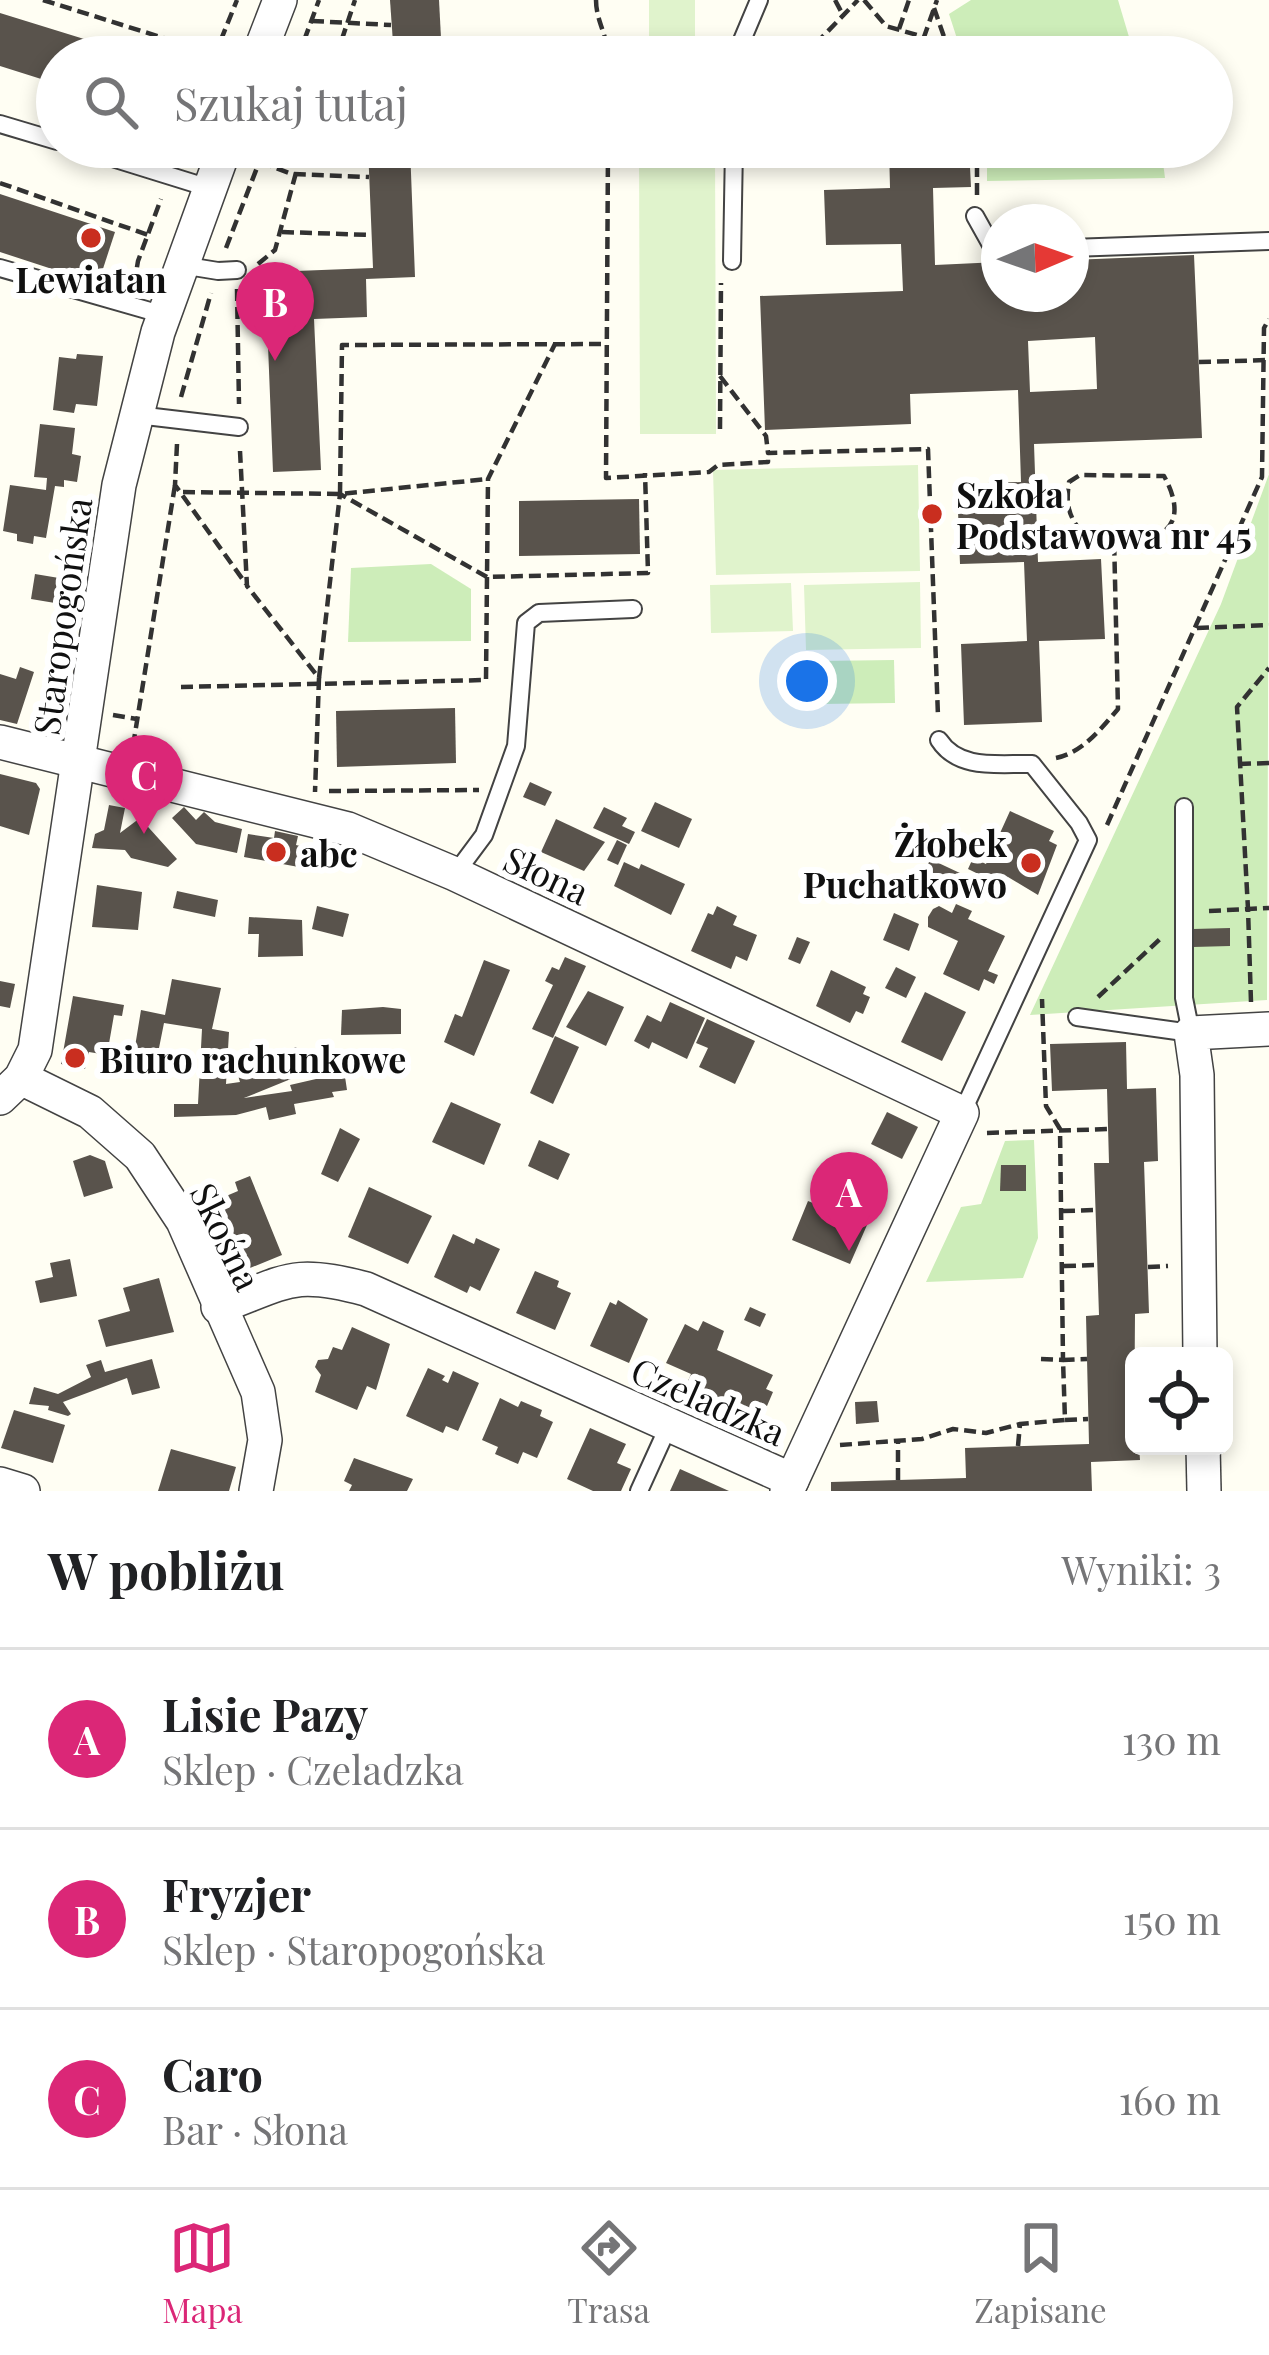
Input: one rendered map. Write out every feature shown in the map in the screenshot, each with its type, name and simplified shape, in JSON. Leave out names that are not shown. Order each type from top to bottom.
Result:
[{"type":"street","points":[[266,36],[280,0]]},
{"type":"street","name":"Staropogońska","points":[[10,1088],[35,1050],[119,484],[164,315],[217,168]]},
{"type":"street","name":"Słona","points":[[0,742],[347,829],[454,874],[966,1124]]},
{"type":"street","points":[[1200,1347],[1197,1075],[1191,1033],[1260,1023]]},
{"type":"street","name":"Skośna","points":[[10,1088],[90,1112],[140,1156],[182,1221],[258,1392],[265,1440],[256,1491]]},
{"type":"street","name":"Czeladzka","points":[[218,1307],[284,1279],[324,1278],[366,1288],[669,1425],[789,1486],[966,1124]]},
{"type":"street","points":[[1203,1455],[1204,1491]]},
{"type":"street","points":[[0,1484],[23,1491]]},
{"type":"lane","points":[[744,36],[759,0]]},
{"type":"lane","points":[[0,124],[36,135]]},
{"type":"lane","points":[[146,168],[209,188]]},
{"type":"lane","points":[[732,261],[734,168]]},
{"type":"lane","points":[[975,216],[981,227]]},
{"type":"lane","points":[[1089,247],[1269,241]]},
{"type":"lane","points":[[181,265],[227,271]]},
{"type":"lane","points":[[0,268],[164,315]]},
{"type":"lane","points":[[137,415],[239,427]]},
{"type":"lane","points":[[454,874],[484,835],[516,746],[526,623],[539,614],[633,609]]},
{"type":"lane","points":[[939,740],[947,753],[966,762],[1033,764],[1088,840],[966,1124]]},
{"type":"lane","points":[[1078,1017],[1191,1033],[1184,998],[1184,807]]},
{"type":"lane","points":[[639,1491],[669,1425]]},
{"type":"path","points":[[43,0],[155,36]]},
{"type":"path","points":[[222,36],[237,0]]},
{"type":"path","points":[[306,36],[319,0]]},
{"type":"path","points":[[344,36],[356,0]]},
{"type":"path","points":[[596,0],[596,16],[606,36]]},
{"type":"path","points":[[835,0],[843,15]]},
{"type":"path","points":[[823,36],[861,0],[875,17],[920,36]]},
{"type":"path","points":[[898,30],[909,0]]},
{"type":"path","points":[[924,36],[937,0]]},
{"type":"path","points":[[934,8],[944,36]]},
{"type":"path","points":[[312,21],[391,25]]},
{"type":"path","points":[[128,772],[175,485],[182,392],[227,271],[258,168]]},
{"type":"path","points":[[276,168],[292,174],[369,177]]},
{"type":"path","points":[[227,271],[256,266],[275,250],[294,168]]},
{"type":"path","points":[[608,168],[606,478],[709,472],[718,465],[768,462],[766,436],[721,376]]},
{"type":"path","points":[[975,216],[976,168]]},
{"type":"path","points":[[130,307],[138,261],[169,175]]},
{"type":"path","points":[[0,183],[148,235]]},
{"type":"path","points":[[282,232],[370,235]]},
{"type":"path","points":[[720,429],[721,284],[732,261]]},
{"type":"path","points":[[227,271],[247,586]]},
{"type":"path","points":[[1098,844],[1262,477],[1269,319]]},
{"type":"path","points":[[181,687],[486,680],[488,479],[555,344]]},
{"type":"path","points":[[503,790],[315,795],[319,681],[340,494],[342,345],[607,344]]},
{"type":"path","points":[[1199,362],[1266,360]]},
{"type":"path","points":[[768,452],[928,449],[939,740]]},
{"type":"path","points":[[340,494],[487,577],[648,573],[645,473]]},
{"type":"path","points":[[1080,475],[1164,476],[1174,494],[1176,513],[1168,525],[1155,536],[1114,537],[1088,540],[1073,523],[1065,507],[1069,482],[1080,475]]},
{"type":"path","points":[[180,492],[340,494],[488,479]]},
{"type":"path","points":[[175,485],[319,681]]},
{"type":"path","points":[[1033,764],[1070,755],[1118,710],[1114,537]]},
{"type":"path","points":[[1197,628],[1269,626]]},
{"type":"path","points":[[1260,1023],[1248,909],[1237,707],[1269,668]]},
{"type":"path","points":[[1239,764],[1269,763]]},
{"type":"path","points":[[1124,973],[1185,917],[1269,908]]},
{"type":"path","points":[[1042,989],[1046,1106],[1060,1129],[1065,1420]]},
{"type":"path","points":[[966,1124],[1108,1129]]},
{"type":"path","points":[[1063,1211],[1096,1210]]},
{"type":"path","points":[[1064,1266],[1097,1265]]},
{"type":"path","points":[[1041,1359],[1087,1359]]},
{"type":"path","points":[[833,1445],[898,1441],[953,1429],[986,1433],[1020,1424],[1088,1419]]},
{"type":"path","points":[[1018,1446],[1020,1424]]},
{"type":"path","points":[[898,1441],[898,1480]]},
{"type":"green space","points":[[649,0],[695,0],[695,36],[649,36]]},
{"type":"green space","points":[[971,0],[1118,0],[1129,36],[956,36],[949,14]]},
{"type":"green space","points":[[639,168],[715,168],[716,434],[640,434]]},
{"type":"green space","points":[[987,168],[1164,168],[1165,178],[987,181]]},
{"type":"green space","points":[[918,465],[920,571],[716,575],[713,470]]},
{"type":"green space","points":[[1269,474],[1267,1000],[1030,1015],[1221,604]]},
{"type":"green space","points":[[431,564],[471,589],[471,641],[348,642],[351,568]]},
{"type":"green space","points":[[920,582],[921,648],[806,650],[804,585]]},
{"type":"green space","points":[[791,583],[793,631],[711,633],[710,585]]},
{"type":"green space","points":[[894,660],[895,703],[820,704],[819,661]]},
{"type":"green space","points":[[1034,1140],[1038,1238],[1023,1278],[926,1282],[961,1207],[981,1204],[1005,1141]]},
{"type":"building","points":[[390,0],[439,0],[441,36],[393,36]]},
{"type":"building","points":[[0,13],[74,36],[36,36],[36,77],[0,66]]},
{"type":"building","points":[[369,168],[411,168],[415,277],[366,279],[367,317],[314,319],[321,470],[273,472],[267,320],[298,319],[296,271],[373,268]]},
{"type":"building","points":[[890,168],[970,168],[971,187],[933,188],[935,265],[981,263],[981,312],[1089,312],[1089,259],[1194,255],[1202,438],[1034,444],[1038,562],[1101,559],[1105,639],[1039,641],[1042,722],[964,725],[961,644],[1027,641],[1024,562],[960,564],[957,484],[1021,482],[1018,390],[910,394],[911,424],[765,430],[760,296],[903,291],[901,244],[826,245],[824,190],[890,188]],"holes":[[[1095,337],[1097,389],[1030,392],[1028,341]]]},
{"type":"building","points":[[0,194],[115,232],[98,284],[0,252]]},
{"type":"building","points":[[77,354],[103,356],[97,406],[76,404],[74,413],[53,410],[59,357],[76,359]]},
{"type":"building","points":[[40,424],[75,428],[72,454],[81,456],[77,482],[64,480],[64,487],[55,486],[46,538],[34,536],[33,544],[17,541],[17,534],[3,531],[10,485],[46,490],[47,478],[34,477]]},
{"type":"building","points":[[639,499],[640,554],[519,556],[519,501]]},
{"type":"building","points":[[35,574],[77,581],[73,606],[31,599]]},
{"type":"building","points":[[20,667],[34,672],[17,724],[0,720],[0,674],[16,679]]},
{"type":"building","points":[[455,708],[456,763],[337,767],[336,711]]},
{"type":"building","points":[[0,774],[36,783],[40,789],[29,835],[0,826]]},
{"type":"building","points":[[530,782],[552,792],[545,806],[523,797]]},
{"type":"building","points":[[655,802],[692,819],[679,848],[641,831]]},
{"type":"building","points":[[109,805],[125,808],[120,833],[140,818],[177,859],[168,867],[131,858],[125,850],[92,848],[95,834],[104,830]]},
{"type":"building","points":[[184,807],[196,820],[204,812],[215,822],[242,829],[237,853],[196,844],[172,818]]},
{"type":"building","points":[[604,807],[627,818],[622,826],[635,832],[629,844],[593,828]]},
{"type":"building","points":[[1010,811],[1054,831],[1049,841],[1057,845],[1038,895],[1008,877],[1003,886],[968,869],[973,858],[986,864]]},
{"type":"building","points":[[556,819],[605,842],[584,871],[541,852]]},
{"type":"building","name":"abc","points":[[275,831],[298,836],[296,845],[308,848],[304,868],[244,857],[248,834],[274,838]]},
{"type":"building","points":[[617,840],[627,845],[618,865],[607,860]]},
{"type":"building","points":[[930,859],[962,874],[951,899],[929,890],[935,877],[925,872]]},
{"type":"building","points":[[624,862],[639,869],[641,864],[685,884],[671,915],[614,886]]},
{"type":"building","points":[[97,885],[142,892],[138,930],[92,927]]},
{"type":"building","points":[[177,891],[218,900],[215,917],[173,908]]},
{"type":"building","points":[[956,904],[972,911],[968,919],[1005,936],[988,971],[998,975],[994,984],[984,979],[979,991],[943,974],[958,941],[928,927],[933,909],[939,906],[952,913]]},
{"type":"building","points":[[317,906],[349,914],[343,937],[312,929]]},
{"type":"building","points":[[717,906],[737,916],[733,925],[757,935],[747,961],[736,956],[731,969],[691,951],[708,913],[713,915]]},
{"type":"building","points":[[894,913],[919,924],[909,951],[883,940]]},
{"type":"building","points":[[249,917],[302,920],[303,956],[258,957],[259,934],[248,934]]},
{"type":"building","points":[[1230,928],[1230,946],[1193,947],[1193,929]]},
{"type":"building","points":[[797,937],[810,942],[800,964],[788,959]]},
{"type":"building","points":[[565,957],[586,966],[553,1038],[532,1029],[553,985],[545,981],[552,967],[559,970]]},
{"type":"building","points":[[484,960],[510,970],[474,1056],[444,1042],[455,1014],[462,1017]]},
{"type":"building","points":[[896,967],[916,977],[906,998],[885,988]]},
{"type":"building","points":[[831,970],[866,987],[863,994],[870,997],[863,1014],[856,1011],[850,1023],[816,1006]]},
{"type":"building","points":[[172,979],[221,988],[212,1029],[229,1032],[226,1084],[240,1082],[236,1069],[253,1067],[296,1047],[308,1072],[244,1098],[292,1091],[290,1085],[316,1079],[315,1073],[344,1070],[347,1090],[294,1104],[296,1114],[269,1120],[266,1107],[236,1115],[174,1117],[174,1104],[198,1104],[202,1029],[164,1023],[155,1068],[132,1065],[141,1010],[165,1015]]},
{"type":"building","points":[[0,981],[15,984],[10,1008],[0,1006]]},
{"type":"building","points":[[588,991],[624,1007],[606,1046],[566,1027]]},
{"type":"building","points":[[925,992],[966,1012],[942,1061],[901,1042]]},
{"type":"building","points":[[73,996],[124,1005],[122,1016],[114,1015],[107,1055],[89,1052],[85,1069],[61,1064]]},
{"type":"building","points":[[670,1002],[705,1018],[687,1059],[652,1042],[649,1049],[634,1041],[647,1015],[661,1022]]},
{"type":"building","points":[[401,1009],[401,1034],[341,1035],[342,1010]]},
{"type":"building","points":[[707,1019],[755,1041],[735,1084],[699,1067],[708,1048],[696,1043]]},
{"type":"building","points":[[555,1036],[579,1047],[553,1104],[530,1093]]},
{"type":"building","points":[[1126,1042],[1127,1089],[1156,1088],[1158,1161],[1144,1162],[1149,1313],[1135,1314],[1135,1347],[1125,1347],[1125,1455],[1140,1455],[1140,1460],[1091,1462],[1092,1491],[831,1491],[831,1482],[966,1478],[965,1448],[1089,1444],[1086,1316],[1099,1315],[1094,1163],[1109,1163],[1107,1089],[1052,1091],[1050,1044]]},
{"type":"building","points":[[451,1102],[501,1124],[484,1165],[432,1142]]},
{"type":"building","points":[[887,1112],[918,1127],[902,1159],[871,1144]]},
{"type":"building","points":[[340,1128],[360,1139],[338,1182],[321,1174]]},
{"type":"building","points":[[539,1140],[570,1154],[558,1180],[528,1166]]},
{"type":"building","points":[[90,1155],[105,1161],[113,1188],[84,1197],[73,1161]]},
{"type":"building","points":[[1001,1165],[1026,1165],[1026,1191],[1000,1191]]},
{"type":"building","points":[[851,1171],[884,1186],[850,1264],[792,1240],[808,1201],[833,1211]]},
{"type":"building","points":[[250,1176],[282,1255],[233,1275],[205,1205],[238,1191],[235,1182]]},
{"type":"building","points":[[369,1187],[432,1216],[408,1264],[348,1237]]},
{"type":"building","points":[[453,1234],[500,1249],[480,1291],[470,1286],[467,1293],[434,1277]]},
{"type":"building","points":[[70,1259],[77,1296],[40,1303],[35,1281],[53,1277],[50,1263]]},
{"type":"building","points":[[535,1271],[559,1281],[557,1287],[571,1293],[555,1330],[516,1313]]},
{"type":"building","points":[[159,1278],[174,1332],[106,1347],[98,1320],[130,1311],[123,1288]]},
{"type":"building","points":[[618,1300],[648,1319],[629,1363],[590,1346],[610,1302],[616,1305]]},
{"type":"building","points":[[750,1307],[766,1314],[760,1327],[744,1320]]},
{"type":"building","points":[[703,1321],[724,1331],[717,1350],[773,1375],[766,1389],[773,1392],[767,1406],[760,1403],[753,1417],[685,1388],[691,1374],[666,1363],[685,1324],[698,1331]]},
{"type":"building","points":[[352,1327],[390,1344],[376,1390],[367,1386],[357,1410],[315,1392],[321,1375],[315,1367],[318,1360],[328,1359],[333,1347],[342,1350]]},
{"type":"building","points":[[152,1359],[160,1388],[132,1395],[127,1378],[63,1402],[68,1416],[48,1410],[49,1406],[29,1404],[34,1387],[58,1394],[91,1377],[86,1365],[101,1360],[105,1372]]},
{"type":"building","points":[[428,1368],[445,1376],[442,1380],[448,1383],[453,1371],[479,1383],[458,1431],[446,1426],[443,1433],[406,1416]]},
{"type":"building","points":[[500,1398],[518,1407],[521,1401],[542,1410],[540,1416],[553,1422],[537,1458],[523,1452],[518,1464],[495,1454],[498,1447],[482,1440]]},
{"type":"building","points":[[877,1401],[879,1422],[856,1424],[855,1402]]},
{"type":"building","points":[[14,1410],[65,1425],[53,1463],[1,1448]]},
{"type":"building","points":[[590,1428],[626,1444],[617,1463],[631,1469],[621,1491],[593,1491],[567,1479]]},
{"type":"building","points":[[171,1449],[236,1467],[229,1491],[158,1491]]},
{"type":"building","points":[[354,1458],[413,1479],[407,1491],[349,1491],[352,1485],[344,1481]]},
{"type":"building","points":[[680,1469],[729,1491],[670,1491]]},
{"type":"place","name":"Lewiatan","points":[[91,238]]},
{"type":"place","name":"Fryzjer","points":[[275,361]]},
{"type":"place","name":"Szkoła Podstawowa nr 45","points":[[932,514]]},
{"type":"place","name":"Caro","points":[[144,834]]},
{"type":"place","name":"abc","points":[[276,852]]},
{"type":"place","name":"Żłobek Puchatkowo","points":[[1031,863]]},
{"type":"place","name":"Biuro rachunkowe","points":[[75,1058]]},
{"type":"place","name":"Lisie Pazy","points":[[849,1251]]}]
